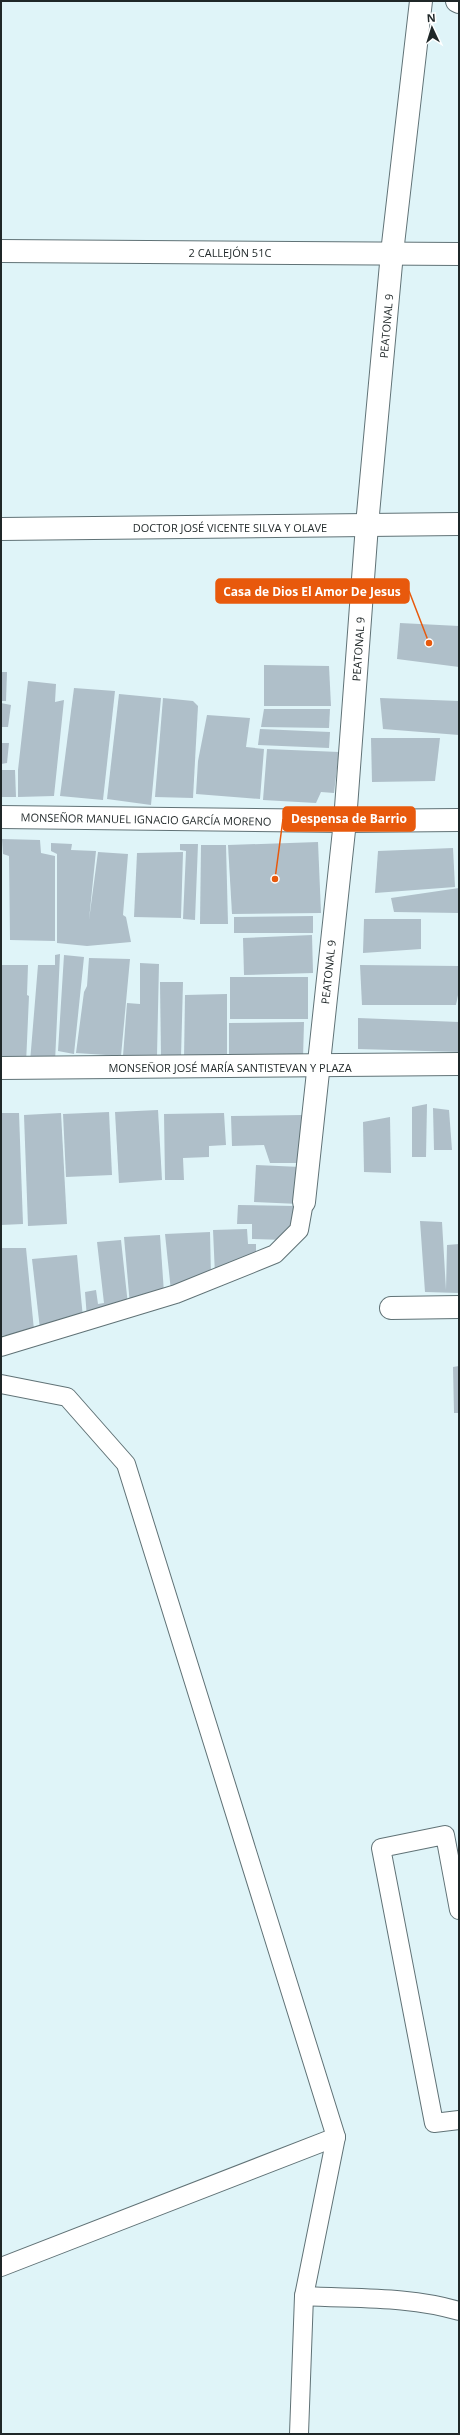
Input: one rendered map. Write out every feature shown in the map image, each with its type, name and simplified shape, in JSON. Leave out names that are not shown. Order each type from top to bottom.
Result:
[{"type":"street","name":"PEATONAL 9","points":[[304,1202],[317,1066],[345,821],[367,525],[392,253],[421,1]]},
{"type":"street","name":"2 CALLEJÓN 51C","points":[[1,251],[459,254]]},
{"type":"street","name":"DOCTOR JOSÉ VICENTE SILVA Y OLAVE","points":[[1,529],[459,524]]},
{"type":"street","name":"MONSEÑOR MANUEL IGNACIO GARCÍA MORENO","points":[[1,817],[345,821],[459,820]]},
{"type":"street","name":"MONSEÑOR JOSÉ MARÍA SANTISTEVAN Y PLAZA","points":[[1,1068],[459,1064]]},
{"type":"street","points":[[391,1308],[459,1308]]},
{"type":"lane","points":[[1,1347],[176,1294],[275,1254],[299,1230],[304,1202]]},
{"type":"lane","points":[[1,1384],[67,1397],[126,1464],[336,2137],[304,2296],[299,2434]]},
{"type":"lane","points":[[459,1910],[445,1835],[381,1848],[434,2123],[459,2120]]},
{"type":"lane","points":[[1,2268],[336,2137]]},
{"type":"lane","points":[[304,2296],[394,2300],[434,2305],[459,2311]]},
{"type":"building","points":[[400,623],[459,626],[459,667],[397,659]]},
{"type":"building","points":[[264,665],[329,666],[331,706],[264,706]]},
{"type":"building","points":[[1,672],[7,672],[6,701],[1,701]]},
{"type":"building","points":[[28,681],[56,684],[55,702],[64,700],[54,796],[18,797],[18,770]]},
{"type":"building","points":[[74,688],[115,691],[103,800],[60,796]]},
{"type":"building","points":[[119,694],[161,698],[151,805],[107,799]]},
{"type":"building","points":[[163,698],[193,701],[198,706],[193,798],[155,797]]},
{"type":"building","points":[[380,698],[459,701],[459,735],[383,729]]},
{"type":"building","points":[[1,703],[11,705],[8,727],[1,727]]},
{"type":"building","points":[[264,709],[330,709],[329,728],[261,727]]},
{"type":"building","points":[[207,715],[250,718],[246,747],[264,749],[260,799],[196,794],[198,761]]},
{"type":"building","points":[[260,729],[330,732],[329,748],[258,745]]},
{"type":"building","points":[[371,738],[440,738],[435,781],[372,782]]},
{"type":"building","points":[[1,743],[9,743],[7,763],[1,764]]},
{"type":"building","points":[[267,749],[339,752],[334,793],[321,792],[316,803],[263,800]]},
{"type":"building","points":[[1,770],[15,770],[16,797],[1,797]]},
{"type":"building","points":[[2,839],[40,840],[41,853],[55,856],[55,941],[10,940],[9,856],[3,854]]},
{"type":"building","points":[[318,842],[321,913],[232,914],[228,845]]},
{"type":"building","points":[[51,843],[72,844],[71,850],[96,851],[89,920],[98,852],[128,854],[123,915],[126,917],[131,942],[87,946],[57,943],[57,854],[51,851]]},
{"type":"building","points":[[180,844],[198,844],[195,920],[183,919],[186,851],[180,850]]},
{"type":"building","points":[[201,845],[226,845],[228,924],[200,924]]},
{"type":"building","points":[[453,848],[455,887],[375,893],[378,851]]},
{"type":"building","points":[[183,852],[181,918],[134,917],[137,853]]},
{"type":"building","points":[[459,888],[459,913],[394,912],[391,898]]},
{"type":"building","points":[[313,916],[313,933],[234,933],[234,917]]},
{"type":"building","points":[[364,919],[421,919],[421,949],[363,953]]},
{"type":"building","points":[[312,935],[313,973],[244,975],[243,938]]},
{"type":"building","points":[[60,954],[55,1062],[30,1062],[38,965],[55,965],[55,955]]},
{"type":"building","points":[[64,955],[84,957],[74,1054],[58,1051]]},
{"type":"building","points":[[89,958],[130,959],[121,1056],[76,1053],[84,992],[87,986]]},
{"type":"building","points":[[140,963],[159,964],[157,1056],[123,1056],[127,1003],[140,1004]]},
{"type":"building","points":[[1,965],[28,965],[27,995],[29,996],[26,1064],[1,1064]]},
{"type":"building","points":[[360,965],[459,966],[459,990],[456,1005],[362,1005]]},
{"type":"building","points":[[230,977],[308,977],[308,1019],[230,1019]]},
{"type":"building","points":[[160,982],[183,982],[181,1058],[161,1057]]},
{"type":"building","points":[[227,994],[227,1059],[184,1059],[185,995]]},
{"type":"building","points":[[358,1018],[459,1022],[459,1052],[358,1049]]},
{"type":"building","points":[[304,1022],[303,1059],[229,1059],[229,1023]]},
{"type":"building","points":[[427,1104],[426,1157],[412,1157],[412,1107]]},
{"type":"building","points":[[433,1108],[449,1110],[452,1150],[434,1150]]},
{"type":"building","points":[[158,1110],[162,1180],[119,1183],[115,1112]]},
{"type":"building","points":[[109,1112],[112,1175],[66,1177],[63,1114]]},
{"type":"building","points":[[1,1113],[19,1113],[23,1224],[1,1225]]},
{"type":"building","points":[[61,1113],[67,1224],[28,1226],[24,1115]]},
{"type":"building","points":[[224,1113],[226,1145],[209,1146],[209,1157],[183,1158],[184,1180],[165,1180],[164,1114]]},
{"type":"building","points":[[302,1115],[303,1163],[270,1163],[264,1145],[232,1146],[231,1116]]},
{"type":"building","points":[[390,1117],[391,1173],[364,1172],[363,1122]]},
{"type":"building","points":[[256,1165],[301,1167],[299,1204],[254,1202]]},
{"type":"building","points":[[238,1205],[296,1206],[297,1229],[285,1240],[252,1239],[252,1224],[237,1224]]},
{"type":"building","points":[[420,1221],[442,1222],[446,1290],[447,1245],[459,1244],[459,1293],[425,1292]]},
{"type":"building","points":[[247,1229],[248,1244],[256,1244],[256,1257],[215,1275],[213,1230]]},
{"type":"building","points":[[210,1232],[211,1276],[171,1291],[165,1234]]},
{"type":"building","points":[[160,1235],[164,1293],[130,1305],[124,1237]]},
{"type":"building","points":[[121,1240],[128,1305],[87,1318],[85,1292],[96,1290],[98,1304],[104,1303],[97,1242]]},
{"type":"building","points":[[1,1248],[26,1248],[34,1330],[1,1336]]},
{"type":"building","points":[[77,1255],[83,1318],[40,1329],[32,1259]]},
{"type":"building","points":[[459,1366],[459,1413],[454,1413],[453,1367]]},
{"type":"place","name":"Casa de Dios El Amor De Jesus","points":[[429,643]]},
{"type":"place","name":"Despensa de Barrio","points":[[275,879]]}]
